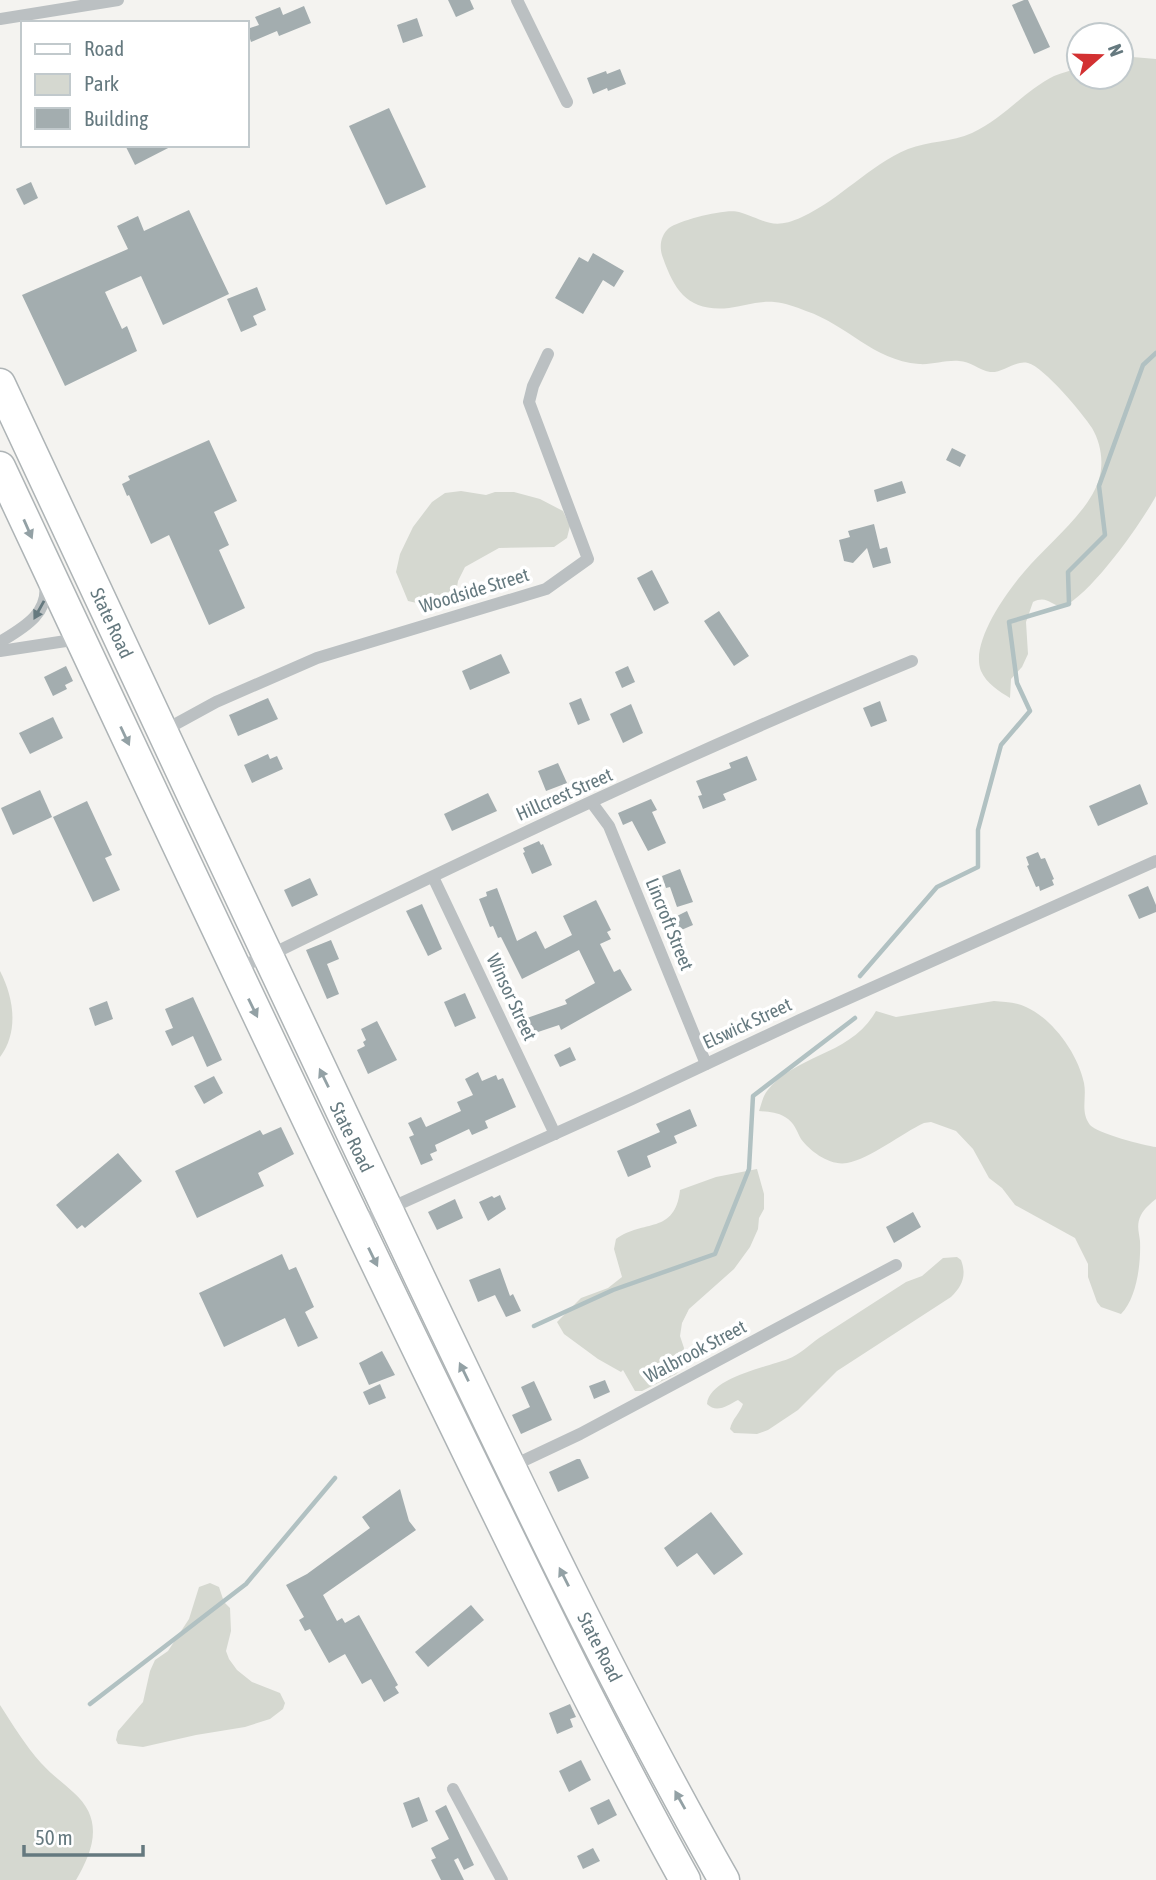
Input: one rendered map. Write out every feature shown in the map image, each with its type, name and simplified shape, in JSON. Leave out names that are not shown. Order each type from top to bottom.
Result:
[{"type":"main road","name":"State Road","points":[[0,384],[17,470],[43,561],[79,639],[356,1223],[603,1730],[697,1874]]},
{"type":"main road","name":"State Road","points":[[17,470],[163,732],[266,957],[386,1208],[624,1696],[697,1874]]},
{"type":"street","points":[[0,19],[118,0]]},
{"type":"street","points":[[517,0],[567,102]]},
{"type":"street","name":"Woodside Street","points":[[163,732],[216,702],[317,658],[547,589],[588,559],[529,402],[533,386],[548,354]]},
{"type":"street","points":[[0,642],[32,622],[47,595],[43,561]]},
{"type":"street","points":[[0,651],[79,639]]},
{"type":"street","name":"Hillcrest Street","points":[[235,968],[266,957],[592,803],[912,661]]},
{"type":"street","name":"Lincroft Street","points":[[592,803],[609,825],[706,1064]]},
{"type":"street","name":"Elswick Street","points":[[356,1223],[1156,861]]},
{"type":"street","name":"Winsor Street","points":[[433,877],[555,1134]]},
{"type":"street","name":"Walbrook Street","points":[[510,1467],[580,1434],[897,1265]]},
{"type":"street","points":[[453,1789],[502,1880]]},
{"type":"green space","points":[[1135,57],[1156,59],[1156,496],[1139,524],[1088,588],[1063,607],[1045,600],[1033,602],[1026,622],[1028,654],[1022,667],[1011,679],[1010,698],[983,675],[979,660],[981,647],[985,633],[1008,592],[1077,516],[1094,492],[1101,473],[1101,453],[1098,440],[1087,421],[1053,382],[1028,363],[1018,363],[1000,371],[990,372],[963,361],[919,364],[887,356],[821,317],[787,304],[768,302],[729,308],[703,307],[686,297],[673,281],[662,254],[661,242],[669,228],[714,213],[739,212],[776,224],[802,217],[908,149],[964,136],[983,127],[1054,76],[1065,72],[1065,91],[1135,91]]},
{"type":"green space","points":[[461,491],[486,495],[514,492],[540,499],[563,511],[570,526],[567,538],[554,547],[499,548],[465,567],[458,581],[454,605],[443,609],[408,601],[396,572],[400,554],[413,527],[432,502],[445,493]]},
{"type":"green space","points":[[0,971],[9,992],[12,1026],[10,1037],[0,1057]]},
{"type":"green space","points":[[994,1001],[1026,1007],[1046,1020],[1063,1039],[1081,1072],[1085,1089],[1085,1115],[1090,1125],[1132,1142],[1156,1147],[1156,1199],[1139,1219],[1139,1270],[1131,1299],[1121,1314],[1101,1307],[1097,1302],[1088,1277],[1088,1264],[1075,1238],[1015,1205],[1002,1188],[989,1178],[973,1149],[956,1131],[931,1122],[924,1123],[856,1161],[841,1163],[821,1157],[810,1149],[785,1117],[759,1111],[766,1093],[779,1079],[792,1069],[852,1037],[876,1011],[896,1017]]},
{"type":"green space","points":[[757,1169],[764,1194],[764,1209],[759,1218],[758,1229],[750,1247],[734,1269],[689,1309],[682,1323],[680,1336],[684,1348],[681,1368],[676,1374],[642,1391],[635,1391],[623,1370],[621,1372],[598,1359],[564,1334],[557,1322],[581,1298],[608,1288],[622,1277],[614,1249],[616,1239],[665,1220],[677,1204],[680,1190],[716,1177]]},
{"type":"green space","points":[[957,1257],[963,1266],[963,1276],[961,1285],[951,1297],[837,1371],[798,1410],[768,1430],[757,1434],[734,1433],[730,1429],[731,1425],[743,1404],[738,1400],[715,1408],[707,1404],[710,1395],[728,1380],[792,1357],[906,1282],[922,1276],[943,1258]]},
{"type":"green space","points":[[210,1583],[219,1587],[224,1602],[230,1608],[231,1631],[226,1651],[229,1659],[237,1670],[252,1682],[280,1693],[285,1703],[283,1709],[270,1719],[245,1727],[143,1747],[118,1744],[118,1731],[143,1702],[155,1660],[168,1651],[189,1619],[199,1587]]},
{"type":"green space","points":[[0,1705],[35,1756],[83,1802],[89,1813],[93,1834],[91,1846],[76,1880],[0,1880]]},
{"type":"building","points":[[448,0],[470,0],[474,9],[456,17]]},
{"type":"building","points":[[1028,0],[1050,47],[1034,54],[1012,5]]},
{"type":"building","points":[[304,6],[311,23],[279,36],[277,31],[251,42],[248,29],[259,25],[255,17],[280,7],[283,15]]},
{"type":"building","points":[[417,18],[423,36],[403,43],[397,25]]},
{"type":"building","points":[[620,69],[626,84],[593,94],[587,78]]},
{"type":"building","points":[[389,108],[426,187],[386,205],[349,126]]},
{"type":"building","points":[[126,147],[170,147],[135,165]]},
{"type":"building","points":[[31,182],[38,198],[24,205],[16,189]]},
{"type":"building","points":[[189,210],[229,294],[163,325],[141,276],[105,292],[122,329],[127,326],[137,351],[65,386],[22,295],[128,249],[117,226],[138,216],[144,231]]},
{"type":"building","points":[[593,253],[624,271],[614,287],[603,280],[583,314],[555,298],[579,257],[588,262]]},
{"type":"building","points":[[257,287],[266,310],[253,316],[257,325],[241,332],[227,299]]},
{"type":"building","points":[[209,440],[237,501],[214,512],[229,545],[219,550],[245,608],[209,625],[169,535],[151,544],[122,484],[130,480],[128,476]]},
{"type":"building","points":[[952,448],[966,455],[960,467],[946,460]]},
{"type":"building","points":[[902,481],[906,493],[877,502],[874,490]]},
{"type":"building","points":[[874,524],[880,549],[887,547],[891,563],[873,568],[867,548],[853,563],[844,561],[839,540],[850,537],[848,531]]},
{"type":"building","points":[[652,570],[669,603],[654,611],[637,578]]},
{"type":"building","points":[[719,611],[749,656],[734,666],[704,621]]},
{"type":"building","points":[[501,654],[510,673],[470,690],[462,671]]},
{"type":"building","points":[[66,666],[73,681],[65,685],[67,689],[53,696],[44,677]]},
{"type":"building","points":[[628,666],[635,682],[622,688],[615,672]]},
{"type":"building","points":[[268,698],[278,719],[238,736],[229,715]]},
{"type":"building","points":[[581,698],[590,720],[578,725],[569,703]]},
{"type":"building","points":[[880,701],[887,721],[871,727],[863,708]]},
{"type":"building","points":[[631,704],[643,733],[623,743],[610,714]]},
{"type":"building","points":[[53,717],[63,738],[30,754],[19,733]]},
{"type":"building","points":[[268,754],[270,759],[277,756],[283,769],[252,783],[244,765]]},
{"type":"building","points":[[747,756],[757,780],[723,794],[726,800],[703,809],[698,796],[702,795],[696,781],[731,768],[729,763]]},
{"type":"building","points":[[558,763],[567,783],[546,791],[538,771]]},
{"type":"building","points":[[1140,784],[1148,804],[1098,826],[1089,806]]},
{"type":"building","points":[[40,790],[52,817],[13,835],[1,808]]},
{"type":"building","points":[[488,793],[497,811],[452,831],[444,814]]},
{"type":"building","points":[[651,799],[657,810],[652,812],[666,843],[648,851],[632,821],[623,825],[618,813]]},
{"type":"building","points":[[87,801],[112,855],[105,858],[120,890],[93,902],[53,817]]},
{"type":"building","points":[[539,841],[552,865],[532,874],[523,848]]},
{"type":"building","points":[[1038,852],[1041,859],[1045,858],[1054,879],[1054,885],[1040,891],[1027,866],[1026,857]]},
{"type":"building","points":[[680,869],[693,902],[677,907],[670,887],[666,888],[662,876]]},
{"type":"building","points":[[310,878],[318,895],[292,907],[284,890]]},
{"type":"building","points":[[1148,886],[1156,912],[1139,919],[1128,895]]},
{"type":"building","points":[[497,888],[517,941],[536,931],[545,949],[572,935],[563,916],[596,900],[611,930],[607,932],[611,939],[600,944],[614,972],[620,969],[632,990],[561,1030],[559,1025],[532,1034],[527,1018],[567,1004],[565,1000],[595,983],[579,950],[522,979],[501,937],[498,938],[493,926],[490,927],[479,899],[487,896],[486,892]]},
{"type":"building","points":[[422,904],[442,949],[428,956],[406,911]]},
{"type":"building","points":[[687,911],[693,925],[679,931],[673,918]]},
{"type":"building","points":[[331,940],[339,959],[327,964],[339,994],[327,999],[306,950]]},
{"type":"building","points":[[465,993],[476,1018],[455,1027],[444,1002]]},
{"type":"building","points":[[193,997],[222,1060],[207,1067],[193,1036],[172,1046],[165,1031],[173,1028],[165,1009]]},
{"type":"building","points":[[107,1001],[113,1019],[95,1026],[89,1008]]},
{"type":"building","points":[[377,1021],[397,1060],[368,1074],[357,1050],[365,1046],[363,1042],[366,1040],[361,1029]]},
{"type":"building","points":[[570,1047],[576,1060],[560,1067],[554,1055]]},
{"type":"building","points":[[478,1072],[482,1081],[496,1075],[498,1080],[503,1078],[516,1107],[485,1121],[488,1128],[472,1135],[469,1129],[435,1145],[437,1151],[430,1154],[433,1160],[421,1165],[409,1137],[414,1135],[408,1123],[421,1117],[426,1127],[461,1111],[457,1102],[473,1095],[465,1079]]},
{"type":"building","points":[[214,1076],[223,1093],[204,1104],[194,1086]]},
{"type":"building","points":[[690,1109],[697,1126],[674,1136],[677,1143],[647,1156],[651,1167],[628,1177],[617,1151],[660,1132],[656,1124]]},
{"type":"building","points":[[281,1127],[294,1154],[258,1173],[264,1186],[197,1218],[175,1171],[260,1130],[263,1135]]},
{"type":"building","points":[[118,1153],[142,1181],[85,1228],[82,1225],[77,1229],[56,1205]]},
{"type":"building","points":[[500,1195],[506,1209],[488,1221],[479,1202]]},
{"type":"building","points":[[455,1199],[463,1218],[437,1230],[428,1212]]},
{"type":"building","points":[[913,1212],[921,1227],[894,1243],[886,1227]]},
{"type":"building","points":[[282,1254],[289,1270],[296,1267],[314,1307],[305,1312],[318,1338],[298,1347],[285,1318],[224,1347],[199,1293]]},
{"type":"building","points":[[500,1268],[510,1296],[513,1294],[521,1311],[506,1317],[495,1295],[478,1302],[469,1280]]},
{"type":"building","points":[[382,1351],[395,1375],[369,1385],[359,1363]]},
{"type":"building","points":[[605,1380],[610,1392],[594,1399],[589,1386]]},
{"type":"building","points":[[534,1381],[552,1420],[521,1434],[512,1415],[530,1407],[521,1387]]},
{"type":"building","points":[[380,1384],[386,1398],[369,1405],[363,1392]]},
{"type":"building","points":[[580,1459],[589,1478],[558,1492],[549,1472]]},
{"type":"building","points":[[400,1489],[409,1521],[416,1530],[323,1595],[337,1621],[342,1618],[345,1623],[359,1615],[398,1685],[395,1687],[399,1693],[384,1702],[371,1679],[362,1684],[345,1654],[329,1663],[310,1629],[305,1631],[299,1620],[304,1617],[286,1585],[307,1574],[370,1528],[362,1517]]},
{"type":"building","points":[[711,1512],[743,1554],[714,1575],[697,1553],[677,1567],[664,1548]]},
{"type":"building","points":[[471,1605],[484,1620],[428,1667],[415,1652]]},
{"type":"building","points":[[570,1704],[576,1717],[570,1719],[573,1727],[557,1734],[549,1713]]},
{"type":"building","points":[[581,1760],[591,1780],[569,1792],[559,1771]]},
{"type":"building","points":[[419,1797],[428,1821],[412,1828],[403,1803]]},
{"type":"building","points":[[609,1799],[617,1815],[598,1825],[590,1808]]},
{"type":"building","points":[[446,1805],[474,1865],[464,1870],[458,1858],[454,1860],[464,1880],[441,1880],[431,1860],[436,1858],[431,1848],[449,1839],[435,1811]]},
{"type":"building","points":[[593,1848],[600,1861],[583,1869],[577,1856]]},
{"type":"waterway","points":[[860,976],[937,887],[978,867],[978,830],[1001,745],[1030,711],[1017,683],[1009,622],[1069,604],[1068,572],[1105,535],[1099,486],[1143,365],[1156,353]]},
{"type":"waterway","points":[[534,1326],[613,1290],[715,1254],[749,1169],[753,1096],[855,1018]]},
{"type":"waterway","points":[[90,1704],[246,1584],[335,1478]]}]
